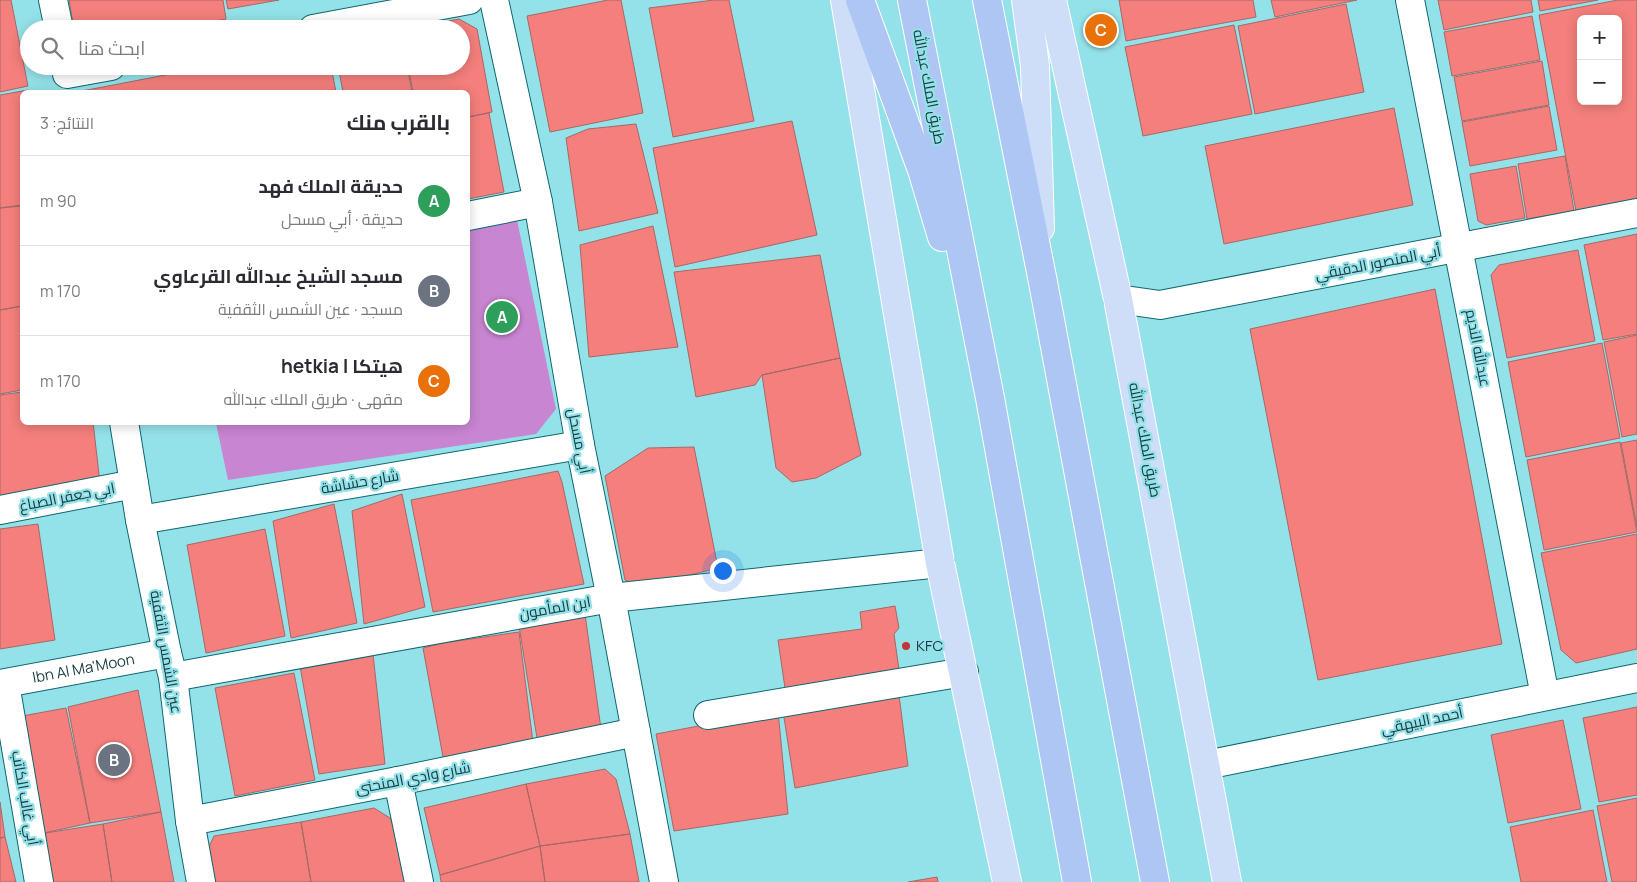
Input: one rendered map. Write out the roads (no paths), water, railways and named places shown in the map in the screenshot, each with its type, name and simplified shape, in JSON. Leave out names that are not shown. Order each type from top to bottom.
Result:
[{"type":"highway","points":[[860,0],[922,170],[990,398]]},
{"type":"highway","name":"طريق الملك عبدالله","points":[[912,0],[990,398],[1077,882]]},
{"type":"highway","points":[[987,0],[1042,277],[1155,882]]},
{"type":"main road","points":[[845,0],[940,563],[1007,882]]},
{"type":"main road","points":[[1026,0],[1035,66],[1042,277]]},
{"type":"main road","name":"طريق الملك عبدالله","points":[[1052,0],[1118,299],[1227,882]]},
{"type":"street","points":[[53,0],[57,20]]},
{"type":"street","points":[[361,20],[469,0]]},
{"type":"street","name":"أبي مسحل","points":[[494,0],[538,202],[580,445],[611,598],[664,882]]},
{"type":"street","name":"عبدالله النديم","points":[[1410,0],[1545,696]]},
{"type":"street","points":[[470,216],[538,202]]},
{"type":"street","name":"أبي المنصور الدقيقي","points":[[1118,299],[1160,305],[1637,213]]},
{"type":"street","name":"عين الشمس الثقفية","points":[[124,425],[140,520],[170,665],[190,821],[201,882]]},
{"type":"street","name":"شارع حشاشة","points":[[140,520],[580,445]]},
{"type":"street","name":"ابي جعفر الصباغ","points":[[0,510],[134,484]]},
{"type":"street","name":"ابن المأمون","points":[[170,665],[611,598],[940,563]]},
{"type":"street","name":"Ibn Al Ma'Moon","points":[[2,684],[170,665]]},
{"type":"street","points":[[708,716],[964,672]]},
{"type":"street","name":"أحمد البيهقي","points":[[1206,765],[1637,678]]},
{"type":"street","name":"أبي غالب الكاتب","points":[[2,684],[39,882]]},
{"type":"street","name":"شارع وادي المنحنى","points":[[190,821],[398,782],[636,732]]},
{"type":"street","points":[[398,782],[419,882]]},
{"type":"place","name":"هيتكا | hetkia","points":[[1101,30]]},
{"type":"place","name":"حديقة الملك فهد","points":[[502,317]]},
{"type":"place","name":"KFC","points":[[906,646]]},
{"type":"place","name":"مسجد الشيخ عبدالله القرعاوي","points":[[114,760]]}]
